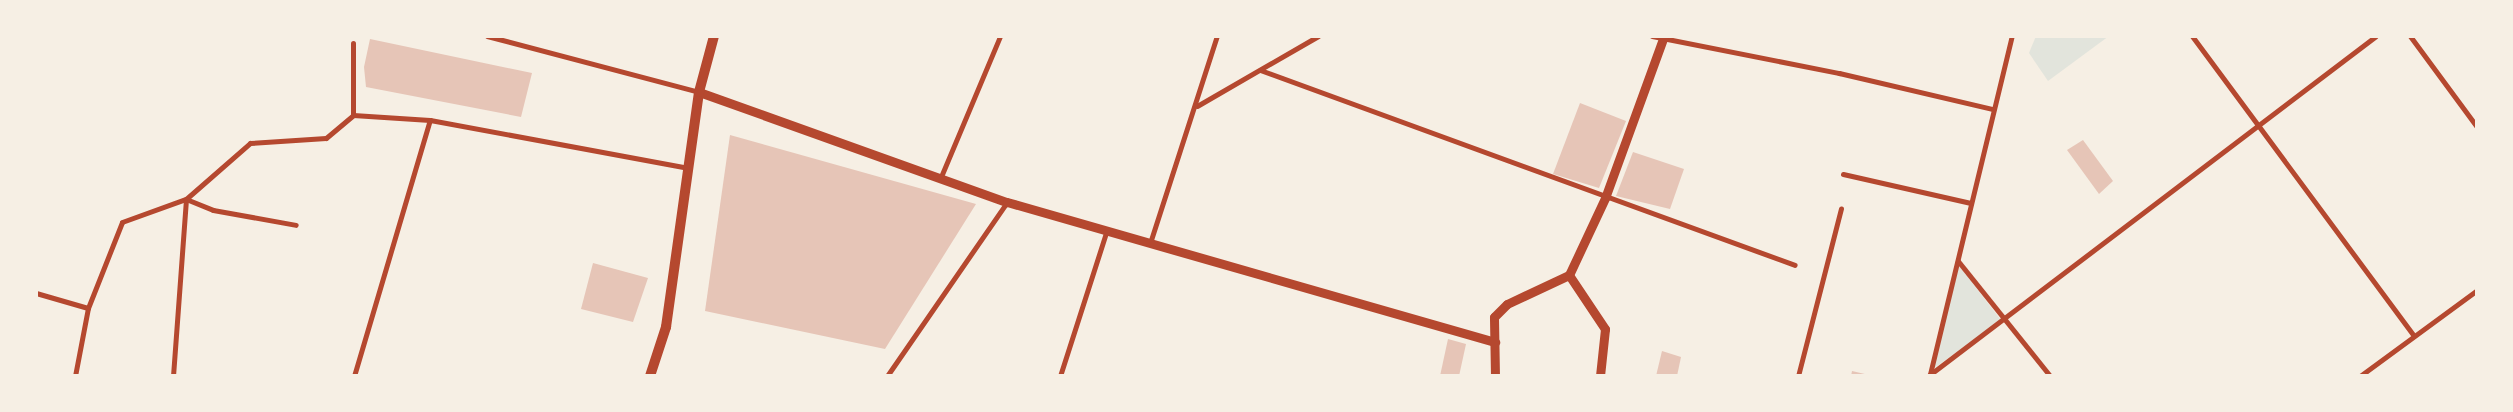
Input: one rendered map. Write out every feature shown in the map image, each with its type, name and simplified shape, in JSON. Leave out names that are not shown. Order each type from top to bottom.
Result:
[{"type":"main road","points":[[650,376],[666,326],[699,92],[714,36]]},
{"type":"street","points":[[487,36],[699,92],[1007,202],[1495,342]]},
{"type":"street","points":[[940,179],[1000,36]]},
{"type":"street","points":[[1150,242],[1197,106],[1217,36]]},
{"type":"street","points":[[1197,106],[1318,36]]},
{"type":"street","points":[[1652,36],[1839,72],[1992,109]]},
{"type":"street","points":[[1930,375],[1958,262],[1992,109],[2012,36]]},
{"type":"street","points":[[2192,36],[2414,336]]},
{"type":"street","points":[[1930,375],[2004,321],[2376,36]]},
{"type":"street","points":[[2410,36],[2477,128]]},
{"type":"street","points":[[1495,376],[1494,317],[1507,304],[1569,275],[1605,198],[1663,38]]},
{"type":"street","points":[[353,43],[353,115]]},
{"type":"street","points":[[1260,70],[1605,198],[1795,264]]},
{"type":"street","points":[[75,376],[88,308],[122,222],[186,199],[250,143],[326,138],[353,115],[430,120],[689,168]]},
{"type":"street","points":[[354,376],[430,120]]},
{"type":"street","points":[[1843,174],[1971,203]]},
{"type":"street","points":[[186,199],[213,210],[296,225]]},
{"type":"street","points":[[173,376],[186,199]]},
{"type":"street","points":[[887,376],[1007,202]]},
{"type":"street","points":[[1798,376],[1841,208]]},
{"type":"street","points":[[1060,376],[1107,230]]},
{"type":"street","points":[[1958,262],[2050,376]]},
{"type":"street","points":[[1569,275],[1604,329],[1600,376]]},
{"type":"street","points":[[2360,376],[2477,290]]},
{"type":"street","points":[[36,293],[88,308]]},
{"type":"shaded area","points":[[2036,36],[2109,36],[2048,81],[2029,53]]},
{"type":"shaded area","points":[[1959,266],[2001,320],[1933,369]]},
{"type":"building","points":[[370,39],[532,73],[521,117],[366,87],[364,67]]},
{"type":"building","points":[[1580,103],[1626,121],[1599,188],[1553,174]]},
{"type":"building","points":[[730,135],[976,204],[885,349],[705,311]]},
{"type":"building","points":[[2083,140],[2113,181],[2099,194],[2067,150]]},
{"type":"building","points":[[1633,152],[1684,169],[1670,209],[1616,196]]},
{"type":"building","points":[[593,263],[648,278],[633,322],[581,309]]},
{"type":"building","points":[[1448,339],[1466,344],[1459,376],[1440,376]]},
{"type":"building","points":[[1662,351],[1681,357],[1677,376],[1656,376]]},
{"type":"building","points":[[1852,371],[1869,375],[1869,376],[1851,376]]}]
